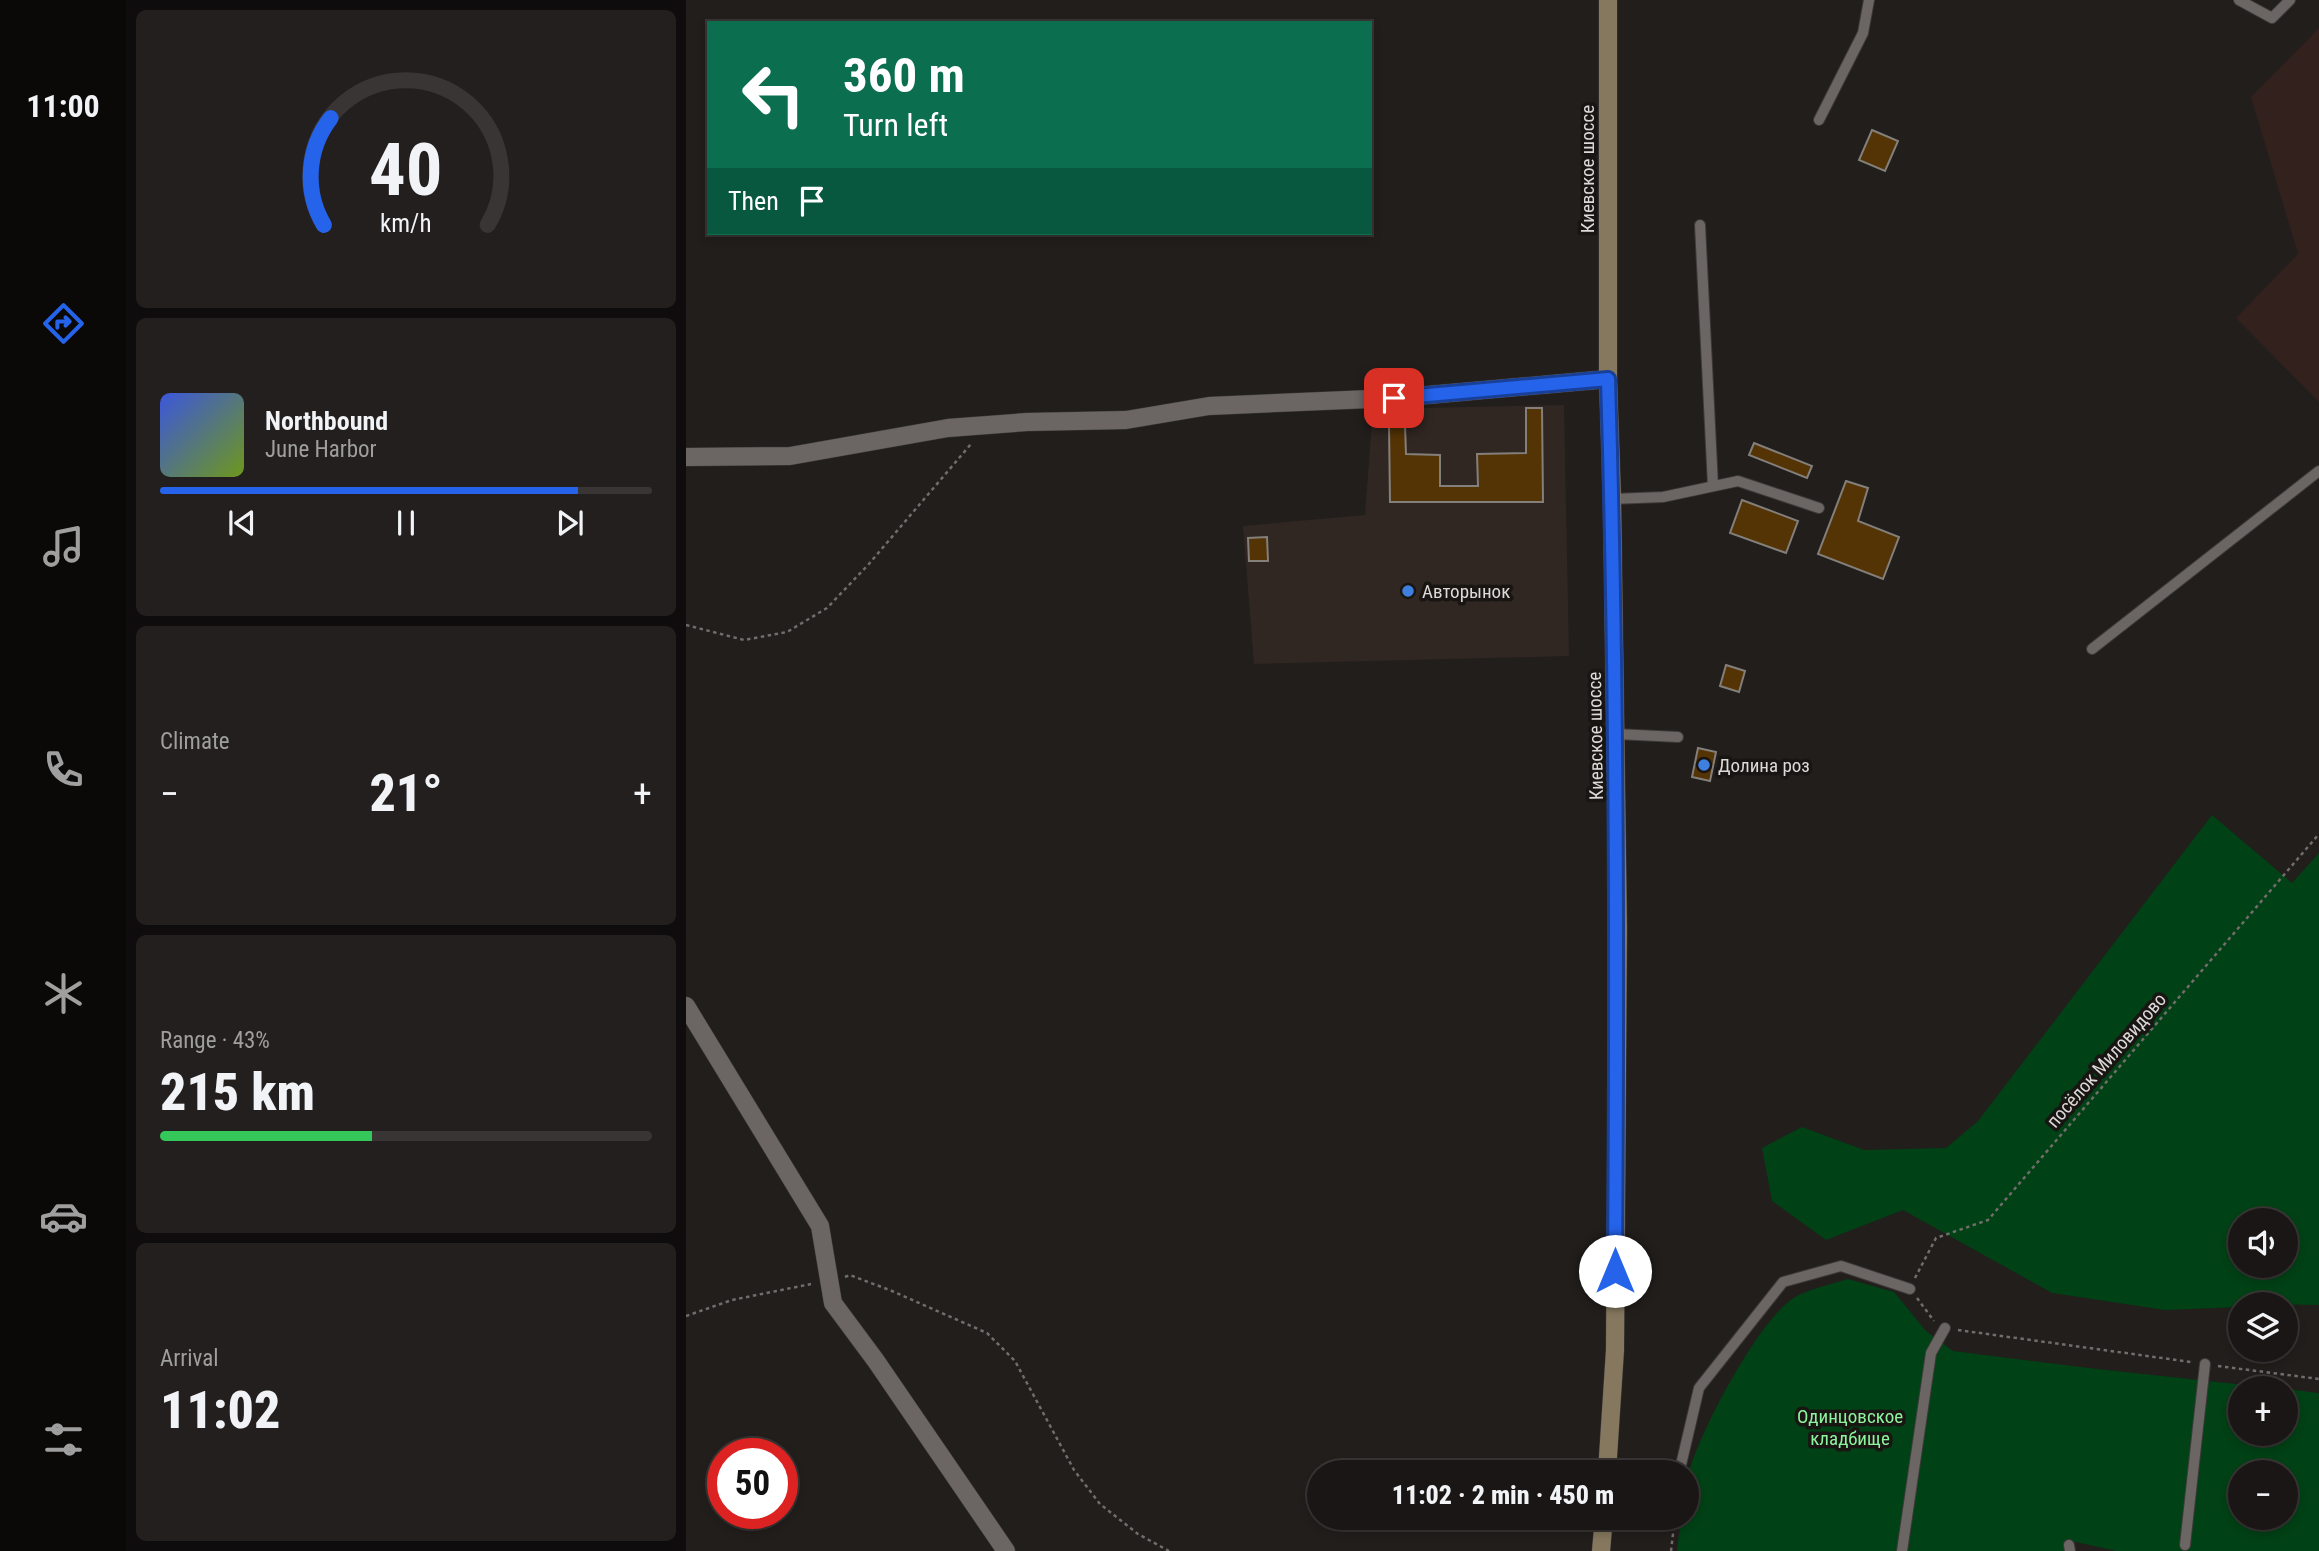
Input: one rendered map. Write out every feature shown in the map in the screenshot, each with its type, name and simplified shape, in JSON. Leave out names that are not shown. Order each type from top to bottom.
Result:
[{"type":"main road","name":"Киевское шоссе","points":[[1608,0],[1608,379],[1618,942],[1615,1336],[1608,1460]]},
{"type":"main road","points":[[1601,1551],[1603,1530]]},
{"type":"street","points":[[686,457],[790,456],[947,428],[1126,420],[1209,406],[1394,398],[1608,379]]},
{"type":"street","points":[[686,1006],[820,1227],[833,1303],[1006,1551]]},
{"type":"lane","points":[[1819,120],[1863,33],[1869,0]]},
{"type":"lane","points":[[2239,0],[2272,18],[2290,0]]},
{"type":"lane","points":[[1700,225],[1713,486]]},
{"type":"lane","points":[[2092,649],[2319,471]]},
{"type":"lane","points":[[1612,499],[1662,497],[1738,481],[1819,508]]},
{"type":"lane","points":[[1616,734],[1678,737]]},
{"type":"lane","points":[[1682,1460],[1699,1388],[1783,1282],[1841,1266],[1910,1289]]},
{"type":"lane","points":[[1902,1551],[1931,1353],[1945,1328]]},
{"type":"lane","points":[[2185,1545],[2205,1364]]},
{"type":"path","points":[[686,625],[744,640],[786,632],[827,608],[868,565],[958,457],[991,425]]},
{"type":"path","name":"посёлок Миловидово","points":[[1910,1289],[1936,1238],[1988,1220],[2319,834]]},
{"type":"path","points":[[686,1316],[732,1300],[797,1285],[830,1282],[850,1275],[892,1290],[987,1333],[1015,1361],[1074,1470],[1100,1504],[1138,1534],[1169,1551]]},
{"type":"path","points":[[1910,1289],[1939,1328],[2319,1379]]},
{"type":"path","points":[[1671,1551],[1673,1530]]},
{"type":"shaded area","points":[[2319,28],[2319,402],[2236,318],[2298,254],[2251,97]]},
{"type":"shaded area","name":"Авторынок","points":[[1564,405],[1569,656],[1254,664],[1243,526],[1365,515],[1373,409]]},
{"type":"green space","points":[[2212,815],[2292,883],[2319,853],[2319,1305],[2298,1305],[2298,1292],[2228,1292],[2228,1307],[2165,1310],[2052,1293],[1903,1210],[1826,1240],[1772,1201],[1762,1148],[1802,1127],[1864,1150],[1946,1148],[1978,1121]]},
{"type":"green space","name":"Одинцовское кладбище","points":[[1848,1279],[1894,1292],[1926,1331],[1953,1351],[2228,1383],[2228,1446],[2298,1446],[2298,1390],[2319,1393],[2319,1551],[2116,1551],[2067,1540],[2065,1551],[1677,1551],[1679,1530],[1699,1530],[1699,1460],[1693,1460],[1716,1408],[1748,1351],[1765,1327],[1797,1296]]},
{"type":"building","points":[[1872,130],[1898,141],[1885,171],[1859,160]]},
{"type":"building","points":[[1526,408],[1542,408],[1543,502],[1390,502],[1389,425],[1405,425],[1406,454],[1440,455],[1440,486],[1478,486],[1477,454],[1526,453]]},
{"type":"building","points":[[1754,443],[1812,466],[1807,478],[1749,455]]},
{"type":"building","points":[[1846,481],[1868,488],[1858,521],[1899,537],[1883,579],[1818,554]]},
{"type":"building","points":[[1742,500],[1798,521],[1786,553],[1730,533]]},
{"type":"building","points":[[1267,537],[1268,561],[1249,561],[1248,538]]},
{"type":"building","points":[[1726,665],[1745,671],[1739,692],[1720,686]]},
{"type":"building","name":"Долина роз","points":[[1698,748],[1716,752],[1710,781],[1692,777]]},
{"type":"place","name":"Авторынок","points":[[1408,591]]},
{"type":"place","name":"Долина роз","points":[[1704,765]]},
{"type":"route","points":[[1394,398],[1608,379],[1618,900],[1615,1271]]}]
